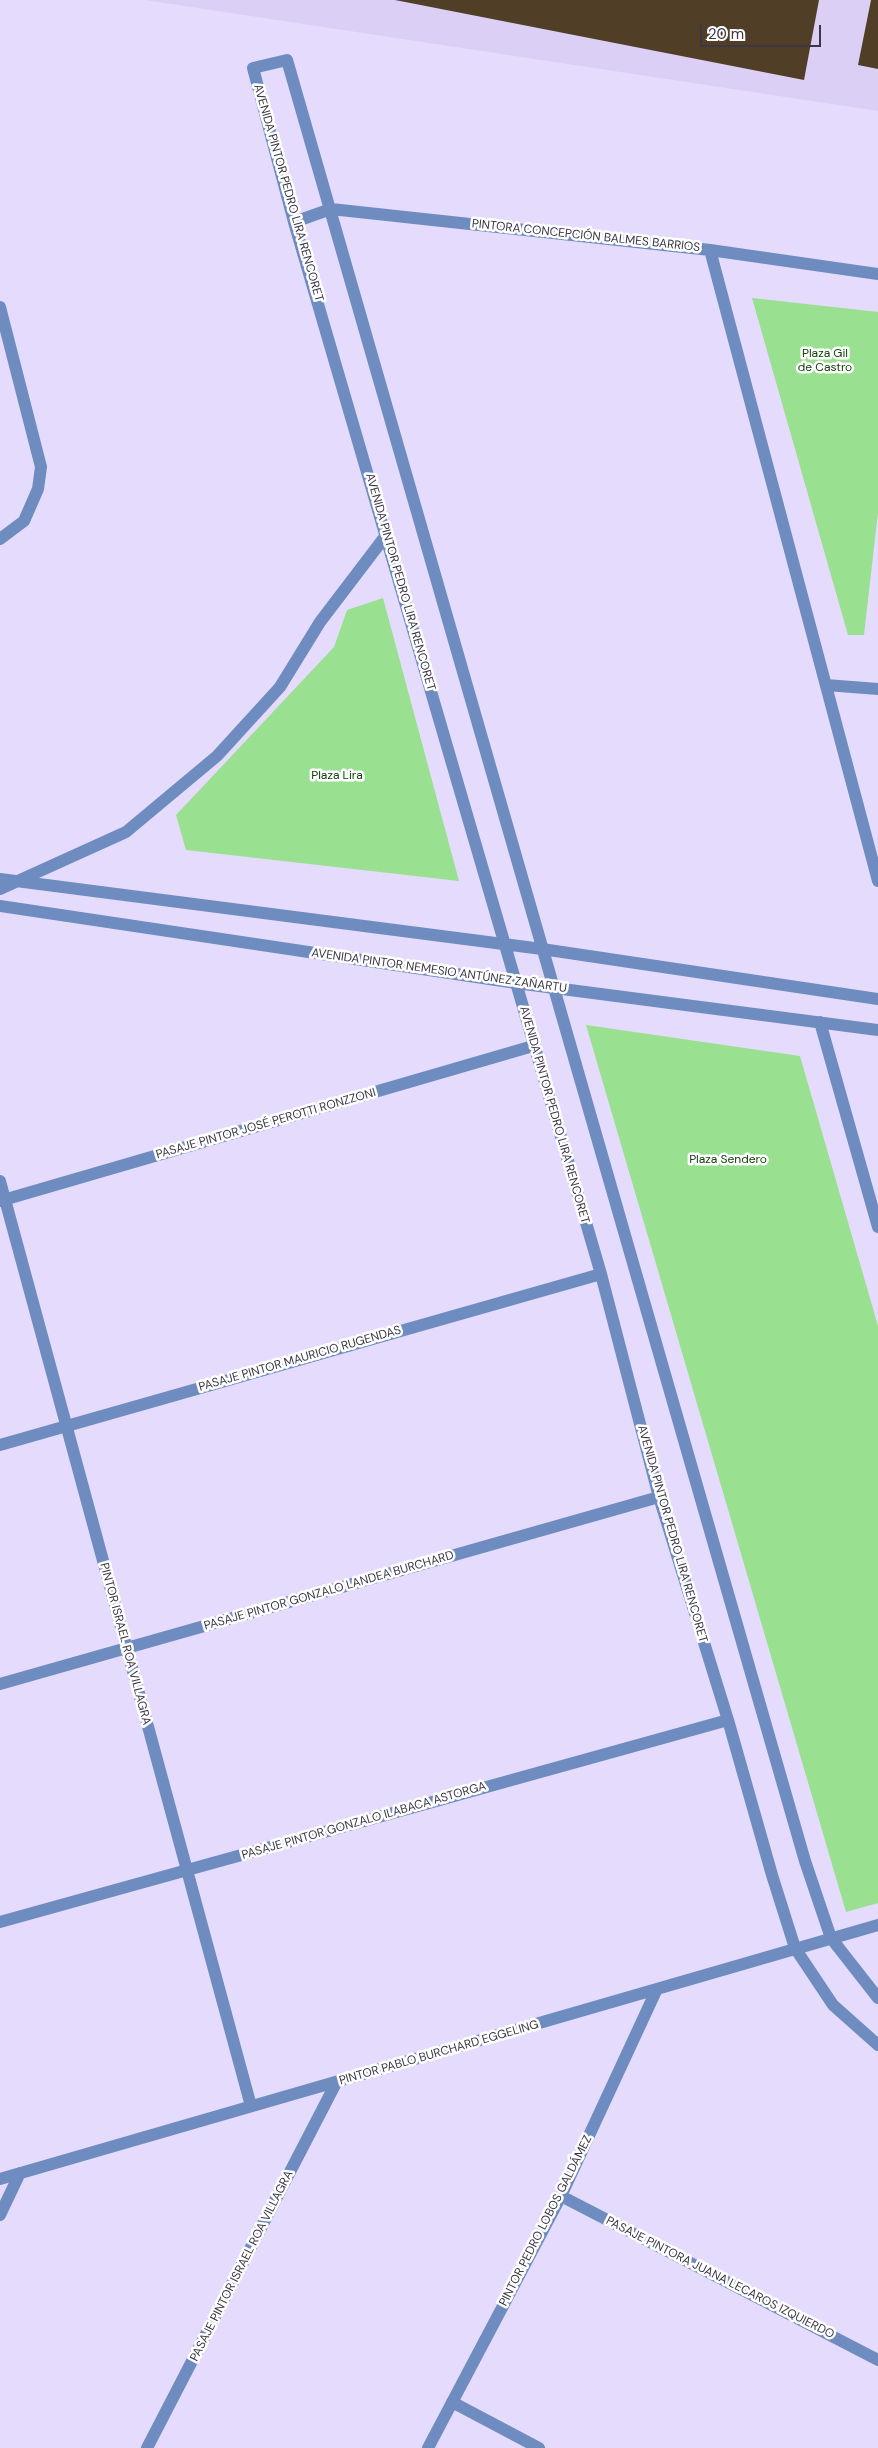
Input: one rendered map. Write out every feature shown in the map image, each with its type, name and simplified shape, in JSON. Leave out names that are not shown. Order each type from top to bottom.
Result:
[{"type":"street","name":"AVENIDA PINTOR PEDRO LIRA RENCORET","points":[[878,1998],[831,1938],[805,1861],[287,60],[253,68],[294,222],[387,534],[504,946],[601,1274],[659,1497],[728,1720],[795,1948],[833,2005],[878,2045]]},
{"type":"street","name":"PINTORA CONCEPCIÓN BALMES BARRIOS","points":[[294,222],[331,210],[710,250],[878,274]]},
{"type":"street","points":[[710,250],[878,881]]},
{"type":"street","points":[[0,307],[42,467],[38,489],[24,521],[0,539]]},
{"type":"street","points":[[0,888],[126,832],[217,756],[280,687],[320,622],[387,534]]},
{"type":"street","points":[[826,685],[878,689]]},
{"type":"street","points":[[0,878],[504,946],[542,949],[878,998]]},
{"type":"street","name":"AVENIDA PINTOR NEMESIO ANTÚNEZ ZAÑARTU","points":[[0,906],[516,984],[878,1030]]},
{"type":"street","points":[[820,1022],[878,1227]]},
{"type":"street","name":"PASAJE PINTOR JOSÉ PEROTTI RONZZONI","points":[[2,1201],[533,1046]]},
{"type":"street","name":"PINTOR ISRAEL ROA VILLAGRA","points":[[0,1181],[2,1201],[66,1426],[251,2106]]},
{"type":"street","name":"PASAJE PINTOR MAURICIO RUGENDAS","points":[[0,1444],[601,1274]]},
{"type":"street","name":"PASAJE PINTOR GONZALO LANDEA BURCHARD","points":[[0,1684],[659,1497]]},
{"type":"street","name":"PASAJE PINTOR GONZALO ILABACA ASTORGA","points":[[0,1922],[728,1720]]},
{"type":"street","name":"PINTOR PABLO BURCHARD EGGELING","points":[[0,2179],[878,1925]]},
{"type":"street","name":"PINTOR PEDRO LOBOS GALDÁMEZ","points":[[428,2448],[561,2196],[656,1990]]},
{"type":"street","name":"PASAJE PINTOR ISRAEL ROA VILLAGRA","points":[[147,2448],[336,2083]]},
{"type":"street","points":[[0,2216],[20,2173]]},
{"type":"street","name":"PASAJE PINTORA JUANA LECAROS IZQUIERDO","points":[[561,2196],[878,2360]]},
{"type":"street","points":[[452,2402],[539,2448]]},
{"type":"shaded area","points":[[145,0],[878,0],[878,111]]},
{"type":"green space","name":"Plaza Gil de Castro","points":[[752,298],[878,312],[878,512],[864,635],[848,635]]},
{"type":"green space","name":"Plaza Lira","points":[[383,598],[459,881],[186,850],[176,815],[334,647],[347,610]]},
{"type":"green space","name":"Plaza Sendero","points":[[586,1025],[800,1056],[878,1326],[878,1903],[846,1912]]},
{"type":"building","points":[[395,0],[819,0],[804,80]]},
{"type":"building","points":[[871,0],[878,0],[878,69],[858,65]]}]
